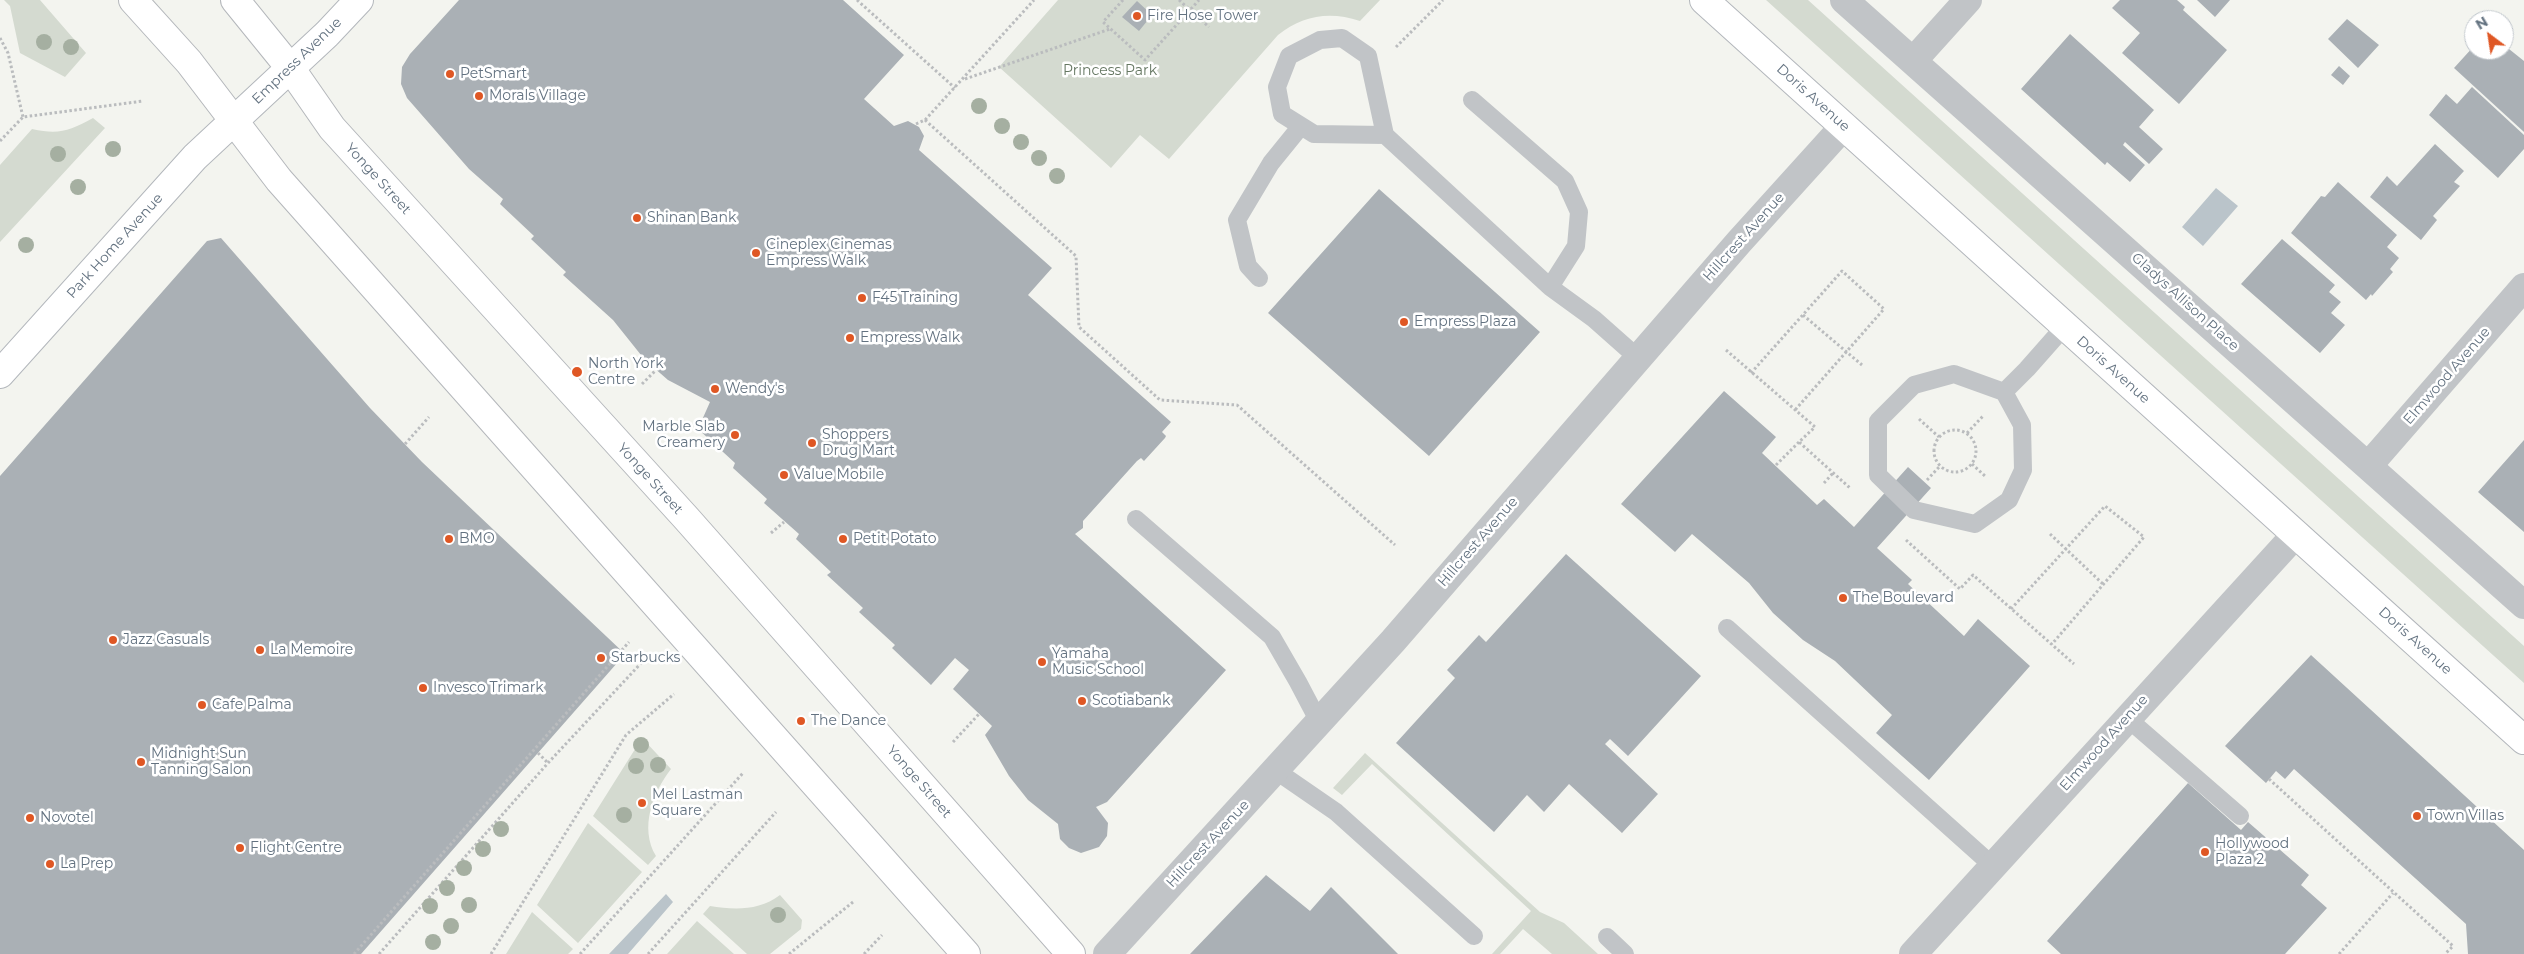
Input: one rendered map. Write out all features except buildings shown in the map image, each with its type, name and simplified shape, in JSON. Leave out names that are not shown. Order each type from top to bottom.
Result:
[{"type":"main road","points":[[133,0],[189,62],[279,180],[966,954]]},
{"type":"main road","name":"Yonge Street","points":[[236,0],[291,69],[332,128],[687,520],[1071,954]]},
{"type":"main road","name":"Empress Avenue","points":[[234,121],[291,69],[359,0]]},
{"type":"main road","name":"Doris Avenue","points":[[1704,0],[2524,740]]},
{"type":"main road","name":"Park Home Avenue","points":[[0,374],[195,157],[234,121]]},
{"type":"street","name":"Gladys Allison Place","points":[[1844,0],[2369,465],[2524,605]]},
{"type":"street","points":[[1913,61],[1968,0]]},
{"type":"street","name":"Hillcrest Avenue","points":[[1107,954],[1319,722],[1844,126]]},
{"type":"street","name":"Elmwood Avenue","points":[[2369,465],[2524,287]]},
{"type":"street","name":"Elmwood Avenue","points":[[1914,954],[2296,534]]},
{"type":"lane","points":[[1385,135],[1314,134],[1282,114],[1277,87],[1289,56],[1320,40],[1342,38],[1368,56],[1385,135],[1550,287],[1594,319],[1638,358]]},
{"type":"lane","points":[[1472,100],[1565,181],[1579,212],[1576,246],[1550,287]]},
{"type":"lane","points":[[1259,278],[1248,266],[1237,220],[1271,162],[1301,126]]},
{"type":"lane","points":[[2004,392],[2027,370],[2065,326]]},
{"type":"lane","points":[[1954,374],[2004,392],[2022,425],[2023,470],[2009,500],[1975,524],[1914,510],[1878,475],[1878,421],[1914,385],[1954,374]]},
{"type":"lane","points":[[1136,519],[1272,637],[1319,722]]},
{"type":"lane","points":[[1726,628],[1993,866]]},
{"type":"lane","points":[[2127,718],[2240,816]]},
{"type":"lane","points":[[1275,770],[1336,812],[1474,936]]},
{"type":"lane","points":[[1606,938],[1625,954]]},
{"type":"path","points":[[857,0],[954,88]]},
{"type":"path","points":[[916,124],[926,120],[1034,0]]},
{"type":"path","points":[[1123,0],[1103,22],[1145,60],[1198,0]]},
{"type":"path","points":[[1179,0],[1209,27]]},
{"type":"path","points":[[1371,72],[1443,0]]},
{"type":"path","points":[[963,80],[1111,29]]},
{"type":"path","points":[[0,38],[8,53],[23,117]]},
{"type":"path","points":[[0,141],[23,117],[143,101]]},
{"type":"path","points":[[926,120],[1076,256],[1079,327],[1100,347],[1160,400],[1237,405],[1395,545]]},
{"type":"path","points":[[1751,373],[1842,271],[1884,309],[1795,410]]},
{"type":"path","points":[[1803,315],[1862,365]]},
{"type":"path","points":[[642,384],[656,370]]},
{"type":"path","points":[[404,444],[429,417]]},
{"type":"path","points":[[1955,429],[1972,437],[1977,450],[1972,464],[1963,471],[1946,471],[1935,458],[1933,450],[1939,437],[1955,429]]},
{"type":"path","points":[[1776,465],[1799,442]]},
{"type":"path","points":[[1824,483],[1833,473]]},
{"type":"path","points":[[2011,608],[2106,506],[2144,537],[2052,644]]},
{"type":"path","points":[[771,533],[784,522]]},
{"type":"path","points":[[2050,534],[2103,584]]},
{"type":"path","points":[[354,954],[628,642]]},
{"type":"path","points":[[379,954],[548,763],[644,660]]},
{"type":"path","points":[[491,954],[626,734],[674,694]]},
{"type":"path","points":[[953,742],[979,714]]},
{"type":"path","points":[[538,753],[548,763]]},
{"type":"path","points":[[580,954],[743,773]]},
{"type":"path","points":[[2269,780],[2452,946],[2445,954]]},
{"type":"path","points":[[648,954],[776,812]]},
{"type":"path","points":[[2339,954],[2394,893]]},
{"type":"path","points":[[789,954],[853,902]]},
{"type":"path","points":[[864,954],[882,935]]},
{"type":"green space","points":[[4,0],[40,0],[86,53],[65,77],[20,53],[10,6]]},
{"type":"green space","name":"Princess Park","points":[[1058,0],[1380,0],[1360,21],[1338,16],[1327,16],[1307,19],[1287,28],[1278,35],[1169,159],[1140,135],[1111,168],[999,67]]},
{"type":"green space","points":[[1766,0],[1808,0],[2524,646],[2524,683]]},
{"type":"green space","points":[[93,118],[105,128],[0,242],[0,165],[32,129],[50,132],[64,131]]},
{"type":"green space","points":[[642,738],[671,769],[659,788],[650,811],[649,834],[656,856],[648,865],[593,816]]},
{"type":"green space","points":[[1365,753],[1540,912],[1564,923],[1598,954],[1552,954],[1523,929],[1500,954],[1492,954],[1531,911],[1372,764],[1342,795],[1333,788]]},
{"type":"green space","points":[[588,823],[642,872],[578,943],[537,905]]},
{"type":"green space","points":[[780,895],[802,920],[801,929],[770,954],[747,954],[703,914],[710,906],[728,908],[755,907]]},
{"type":"green space","points":[[532,912],[573,949],[568,954],[506,954]]},
{"type":"green space","points":[[697,921],[734,954],[667,954]]},
{"type":"shaded area","points":[[2216,188],[2238,206],[2203,246],[2182,227]]},
{"type":"shaded area","points":[[666,894],[673,902],[628,954],[609,954]]},
{"type":"place","name":"Fire Hose Tower","points":[[1137,16]]},
{"type":"place","name":"PetSmart","points":[[450,74]]},
{"type":"place","name":"Morals Village","points":[[479,96]]},
{"type":"place","name":"Shinan Bank","points":[[637,218]]},
{"type":"place","name":"Cineplex Cinemas Empress Walk","points":[[756,253]]},
{"type":"place","name":"F45 Training","points":[[862,298]]},
{"type":"place","name":"Empress Plaza","points":[[1404,322]]},
{"type":"place","name":"Empress Walk","points":[[850,338]]},
{"type":"place","name":"North York Centre","points":[[577,372]]},
{"type":"place","name":"Wendy's","points":[[715,389]]},
{"type":"place","name":"Marble Slab Creamery","points":[[735,435]]},
{"type":"place","name":"Shoppers Drug Mart","points":[[812,443]]},
{"type":"place","name":"Value Mobile","points":[[784,475]]},
{"type":"place","name":"BMO","points":[[449,539]]},
{"type":"place","name":"Petit Potato","points":[[843,539]]},
{"type":"place","name":"The Boulevard","points":[[1843,598]]},
{"type":"place","name":"Jazz Casuals","points":[[113,640]]},
{"type":"place","name":"La Memoire","points":[[260,650]]},
{"type":"place","name":"Starbucks","points":[[601,658]]},
{"type":"place","name":"Yamaha Music School","points":[[1042,662]]},
{"type":"place","name":"Invesco Trimark","points":[[423,688]]},
{"type":"place","name":"Scotiabank","points":[[1082,701]]},
{"type":"place","name":"Cafe Palma","points":[[202,705]]},
{"type":"place","name":"The Dance","points":[[801,721]]},
{"type":"place","name":"Midnight Sun Tanning Salon","points":[[141,762]]},
{"type":"place","name":"Mel Lastman Square","points":[[642,803]]},
{"type":"place","name":"Town Villas","points":[[2417,816]]},
{"type":"place","name":"Novotel","points":[[30,818]]},
{"type":"place","name":"Flight Centre","points":[[240,848]]},
{"type":"place","name":"Hollywood Plaza 2","points":[[2205,852]]},
{"type":"place","name":"La Prep","points":[[50,864]]}]
